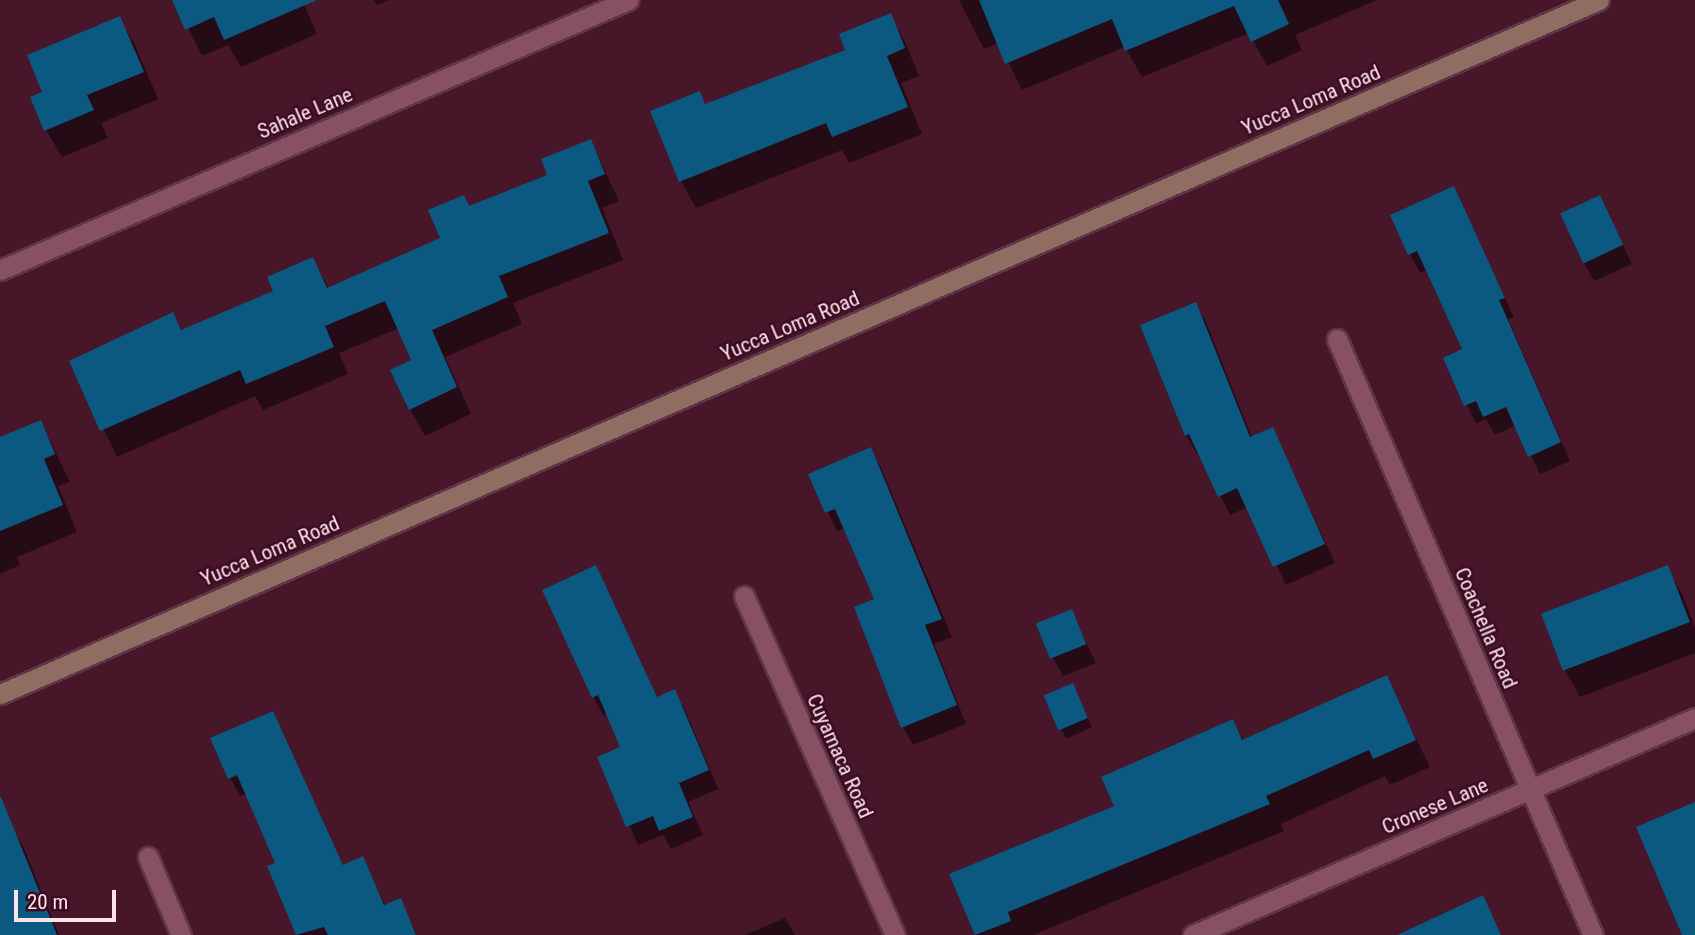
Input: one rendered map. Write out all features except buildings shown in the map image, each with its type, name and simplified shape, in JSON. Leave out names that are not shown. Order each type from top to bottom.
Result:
[{"type":"main road","name":"Yucca Loma Road","points":[[0,694],[1599,0]]},
{"type":"street","name":"Sahale Lane","points":[[0,270],[628,0]]},
{"type":"street","name":"Coachella Road","points":[[1337,339],[1593,935]]},
{"type":"street","name":"Cuyamaca Road","points":[[744,596],[895,935]]},
{"type":"street","name":"Cronese Lane","points":[[1193,935],[1695,718]]},
{"type":"street","points":[[148,857],[181,935]]}]
